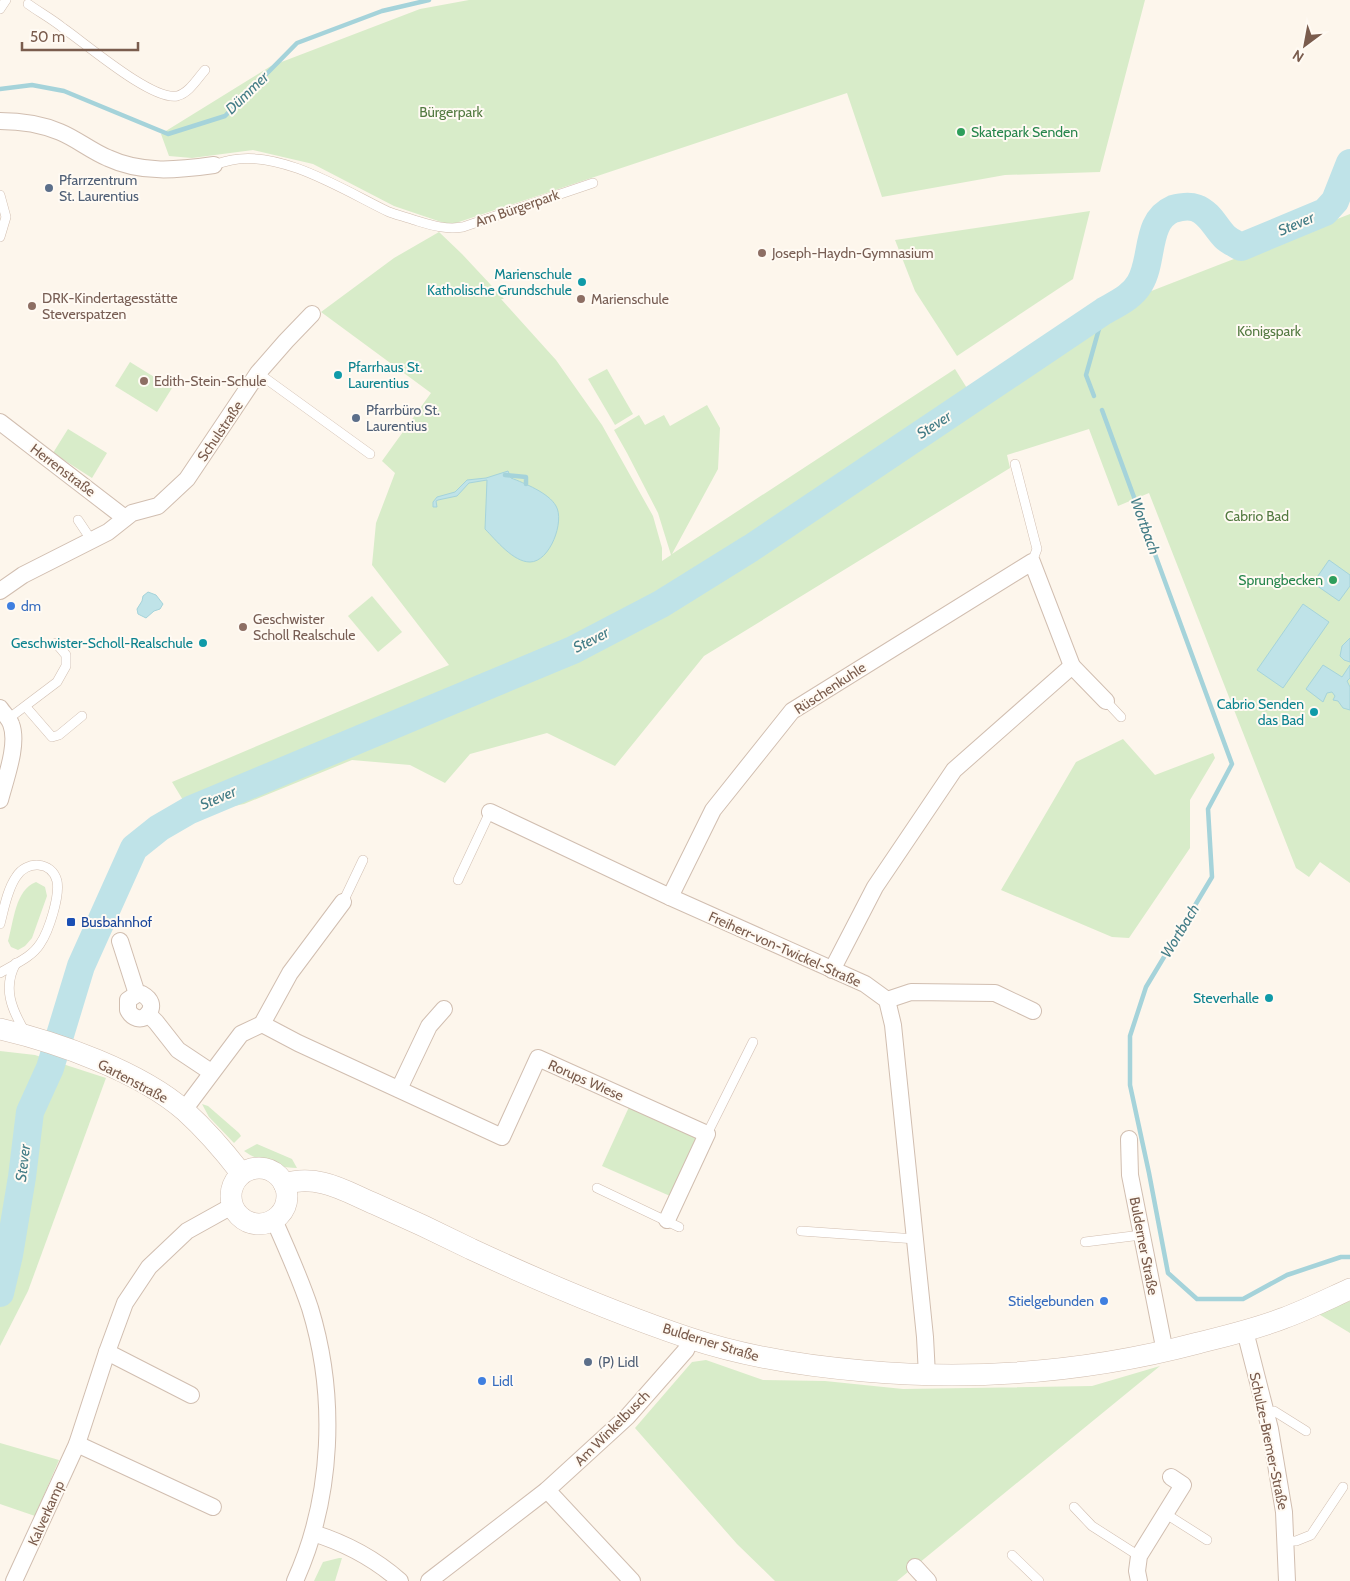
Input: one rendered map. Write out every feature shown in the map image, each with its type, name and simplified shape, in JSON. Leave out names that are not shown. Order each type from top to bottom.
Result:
[{"type":"street","points":[[0,121],[14,121],[42,126],[62,133],[108,159],[131,166],[153,170],[175,170],[214,165]]},
{"type":"street","name":"Schulstraße","points":[[129,516],[158,506],[187,479],[258,373],[312,314]]},
{"type":"street","name":"Herrenstraße","points":[[0,422],[129,516]]},
{"type":"street","points":[[0,591],[23,575],[108,532],[129,516]]},
{"type":"street","points":[[1032,562],[1072,666],[1106,701]]},
{"type":"street","name":"Rüschenkuhle","points":[[670,898],[712,810],[792,711],[1032,562]]},
{"type":"street","points":[[832,970],[875,887],[954,770],[1072,666]]},
{"type":"street","points":[[0,800],[13,751],[14,737],[11,724],[4,714]]},
{"type":"street","name":"Freiherr-von-Twickel-Straße","points":[[490,812],[670,898],[865,984],[887,1000]]},
{"type":"street","points":[[184,1110],[241,1034],[262,1024],[290,973],[343,902]]},
{"type":"street","points":[[120,941],[137,994],[142,994],[152,1007],[148,1014],[178,1050],[211,1072]]},
{"type":"street","points":[[926,1375],[926,1337],[916,1239],[893,1025],[887,1000],[911,992],[995,993],[1033,1011]]},
{"type":"street","points":[[399,1089],[429,1026],[444,1009]]},
{"type":"street","name":"Rorups Wiese","points":[[262,1024],[298,1043],[502,1137],[538,1058],[707,1134]]},
{"type":"street","name":"Gartenstraße","points":[[0,1029],[30,1036],[72,1051],[127,1074],[162,1094],[184,1110],[220,1146],[241,1173]]},
{"type":"street","points":[[673,1223],[707,1134]]},
{"type":"street","name":"Bulderner Straße","points":[[1129,1139],[1130,1175],[1164,1352]]},
{"type":"street","points":[[250,1168],[265,1168],[278,1175],[284,1184],[287,1198],[285,1207],[274,1220],[257,1224],[248,1222],[241,1218],[232,1206],[230,1196],[234,1182],[241,1173],[250,1168]]},
{"type":"street","name":"Bulderner Straße","points":[[284,1184],[293,1181],[323,1183],[346,1191],[558,1288],[638,1320],[748,1355],[805,1366],[895,1374],[968,1376],[1020,1374],[1076,1368],[1164,1352],[1245,1331],[1283,1318],[1350,1288]]},
{"type":"street","name":"Kalverkamp","points":[[14,1581],[76,1444],[106,1352],[125,1303],[150,1268],[187,1231],[232,1206]]},
{"type":"street","points":[[274,1220],[301,1281],[310,1310],[322,1362],[327,1416],[327,1456],[313,1533],[305,1559],[295,1581]]},
{"type":"street","name":"Schulze-Bremer-Straße","points":[[1245,1331],[1266,1413],[1284,1512],[1287,1581]]},
{"type":"street","name":"Am Winkelbusch","points":[[429,1581],[547,1490],[628,1416],[686,1350],[691,1338]]},
{"type":"street","points":[[106,1352],[191,1395]]},
{"type":"street","points":[[76,1444],[213,1507]]},
{"type":"street","points":[[1139,1581],[1137,1571],[1139,1556],[1184,1485],[1171,1477]]},
{"type":"street","points":[[547,1490],[632,1581]]},
{"type":"street","points":[[313,1533],[334,1540],[367,1556],[400,1581]]},
{"type":"street","points":[[915,1567],[928,1581]]},
{"type":"lane","points":[[0,9],[6,0]]},
{"type":"lane","points":[[28,4],[124,73],[147,87],[164,94],[175,96],[184,94],[205,70]]},
{"type":"lane","name":"Am Bürgerpark","points":[[214,165],[233,159],[252,159],[283,164],[309,172],[391,212],[439,228],[451,229],[593,183]]},
{"type":"lane","points":[[0,195],[6,217],[0,237]]},
{"type":"lane","points":[[258,373],[370,454]]},
{"type":"lane","points":[[1015,464],[1037,549],[1032,562]]},
{"type":"lane","points":[[78,520],[92,541]]},
{"type":"lane","points":[[4,714],[26,707],[57,682],[66,666],[66,655],[56,643]]},
{"type":"lane","points":[[1106,701],[1120,717]]},
{"type":"lane","points":[[26,707],[52,736],[59,735],[82,716]]},
{"type":"lane","points":[[458,880],[490,812]]},
{"type":"lane","points":[[343,902],[363,860]]},
{"type":"lane","points":[[0,924],[15,877],[24,867],[35,864],[45,867],[54,874],[57,881],[57,896],[40,944],[30,955],[0,973]]},
{"type":"lane","points":[[16,963],[11,972],[8,986],[9,999],[12,1008],[30,1036]]},
{"type":"lane","points":[[707,1134],[753,1042]]},
{"type":"lane","points":[[597,1188],[673,1223]]},
{"type":"lane","points":[[801,1231],[916,1239]]},
{"type":"lane","points":[[1085,1242],[1141,1235]]},
{"type":"lane","points":[[1266,1413],[1274,1411],[1306,1431]]},
{"type":"lane","points":[[1286,1541],[1311,1535],[1343,1487]]},
{"type":"lane","points":[[1074,1507],[1092,1526],[1139,1556]]},
{"type":"lane","points":[[1166,1514],[1207,1540]]},
{"type":"lane","points":[[1012,1555],[1039,1581]]},
{"type":"green space","name":"Bürgerpark","points":[[469,0],[1145,0],[1100,172],[1005,175],[882,197],[847,93],[450,225],[394,206],[313,164],[253,150],[192,158],[169,156],[161,134],[271,66],[420,9]]},
{"type":"green space","points":[[1090,211],[1073,279],[957,356],[915,291],[895,240]]},
{"type":"green space","points":[[1350,214],[1350,883],[1320,862],[1309,877],[1296,868],[1149,493],[1118,506],[1089,429],[1007,455],[1010,468],[704,656],[615,766],[547,733],[470,754],[445,783],[410,765],[352,760],[244,804],[192,815],[172,782],[449,665],[372,565],[376,523],[395,473],[382,461],[431,393],[321,312],[394,258],[439,232],[504,299],[501,299],[556,360],[602,425],[653,516],[662,548],[662,561],[671,555],[658,513],[614,430],[639,415],[645,425],[664,415],[670,426],[707,405],[720,428],[718,469],[672,554],[955,369],[975,401],[1141,295]]},
{"type":"green space","points":[[130,362],[172,388],[157,412],[115,386]]},
{"type":"green space","points":[[607,369],[633,414],[615,425],[588,379]]},
{"type":"green space","points":[[68,429],[107,453],[92,478],[53,453]]},
{"type":"green space","points":[[372,596],[402,632],[378,652],[348,616]]},
{"type":"green space","points":[[1123,739],[1155,775],[1213,753],[1215,758],[1190,800],[1190,848],[1129,938],[1112,937],[1001,890],[1076,762]]},
{"type":"green space","points":[[36,882],[45,887],[47,896],[32,938],[25,946],[18,950],[11,947],[8,941],[16,907],[24,892]]},
{"type":"green space","points":[[0,1051],[35,1055],[106,1078],[28,1291],[0,1346]]},
{"type":"green space","points":[[202,1104],[208,1106],[239,1133],[241,1136],[234,1143],[209,1117]]},
{"type":"green space","points":[[629,1107],[697,1138],[670,1196],[602,1166]]},
{"type":"green space","points":[[257,1144],[292,1159],[297,1168],[269,1163],[244,1151]]},
{"type":"green space","points":[[1350,1301],[1350,1333],[1317,1313]]},
{"type":"green space","points":[[706,1360],[763,1380],[825,1381],[903,1389],[1092,1386],[1160,1366],[897,1581],[775,1581],[737,1544],[635,1428],[692,1362]]},
{"type":"green space","points":[[0,1443],[59,1460],[35,1516],[0,1504]]},
{"type":"green space","points":[[342,1558],[335,1581],[314,1581],[323,1562]]},
{"type":"water","points":[[508,471],[511,478],[536,489],[553,501],[558,513],[559,521],[554,540],[544,555],[530,562],[517,558],[505,550],[485,529],[487,480],[469,483],[457,496],[438,500],[436,501],[437,507],[433,507],[433,502],[437,497],[455,492],[467,480],[486,478]]},
{"type":"water","name":"Sprungbecken","points":[[1329,560],[1350,575],[1350,586],[1339,601],[1313,583]]},
{"type":"water","points":[[148,592],[156,595],[163,604],[160,609],[154,611],[146,618],[138,614],[137,609],[143,596]]},
{"type":"water","points":[[1303,604],[1329,622],[1283,688],[1257,670]]},
{"type":"water","points":[[1350,638],[1350,662],[1340,656],[1342,646]]},
{"type":"water","points":[[1323,665],[1342,677],[1350,665],[1350,678],[1347,681],[1350,687],[1350,710],[1343,708],[1338,701],[1333,700],[1335,696],[1332,692],[1327,693],[1323,702],[1306,689]]},
{"type":"waterway","name":"Dümmer","points":[[0,89],[32,85],[64,91],[168,134],[225,116],[297,43],[382,11],[429,0]]},
{"type":"waterway","name":"Stever","points":[[0,1293],[9,1255],[22,1177],[30,1112],[50,1068],[81,966],[134,848],[159,828],[190,810],[573,650],[661,604],[751,548],[1129,296],[1137,288],[1144,273],[1158,222],[1173,209],[1187,206],[1201,210],[1225,237],[1241,247],[1325,212],[1335,201],[1350,163]]},
{"type":"waterway","name":"Wortbach","points":[[1094,396],[1086,375],[1104,311]]},
{"type":"waterway","name":"Wortbach","points":[[1102,410],[1232,764],[1208,809],[1212,877],[1146,987],[1130,1036],[1130,1085],[1168,1273],[1197,1299],[1243,1299],[1287,1275],[1341,1257],[1350,1257]]},
{"type":"waterway","points":[[505,475],[526,477],[526,484]]},
{"type":"place","name":"Skatepark Senden","points":[[961,132]]},
{"type":"place","name":"Pfarrzentrum St. Laurentius","points":[[49,188]]},
{"type":"place","name":"Joseph-Haydn-Gymnasium","points":[[762,253]]},
{"type":"place","name":"Marienschule Katholische Grundschule","points":[[582,282]]},
{"type":"place","name":"Marienschule","points":[[581,299]]},
{"type":"place","name":"DRK-Kindertagesstätte Steverspatzen","points":[[32,306]]},
{"type":"place","name":"Pfarrhaus St. Laurentius","points":[[338,375]]},
{"type":"place","name":"Edith-Stein-Schule","points":[[144,381]]},
{"type":"place","name":"Pfarrbüro St. Laurentius","points":[[356,418]]},
{"type":"place","name":"Sprungbecken","points":[[1333,580]]},
{"type":"place","name":"dm","points":[[11,606]]},
{"type":"place","name":"Geschwister Scholl Realschule","points":[[243,627]]},
{"type":"place","name":"Geschwister-Scholl-Realschule","points":[[203,643]]},
{"type":"place","name":"Cabrio Senden das Bad","points":[[1314,712]]},
{"type":"place","name":"Busbahnhof","points":[[71,922]]},
{"type":"place","name":"Steverhalle","points":[[1269,998]]},
{"type":"place","name":"Stielgebunden","points":[[1104,1301]]},
{"type":"place","name":"(P) Lidl","points":[[588,1362]]},
{"type":"place","name":"Lidl","points":[[482,1381]]},
{"type":"park label","name":"Königspark","points":[[1269,331]]},
{"type":"park label","name":"Cabrio Bad","points":[[1257,516]]}]
